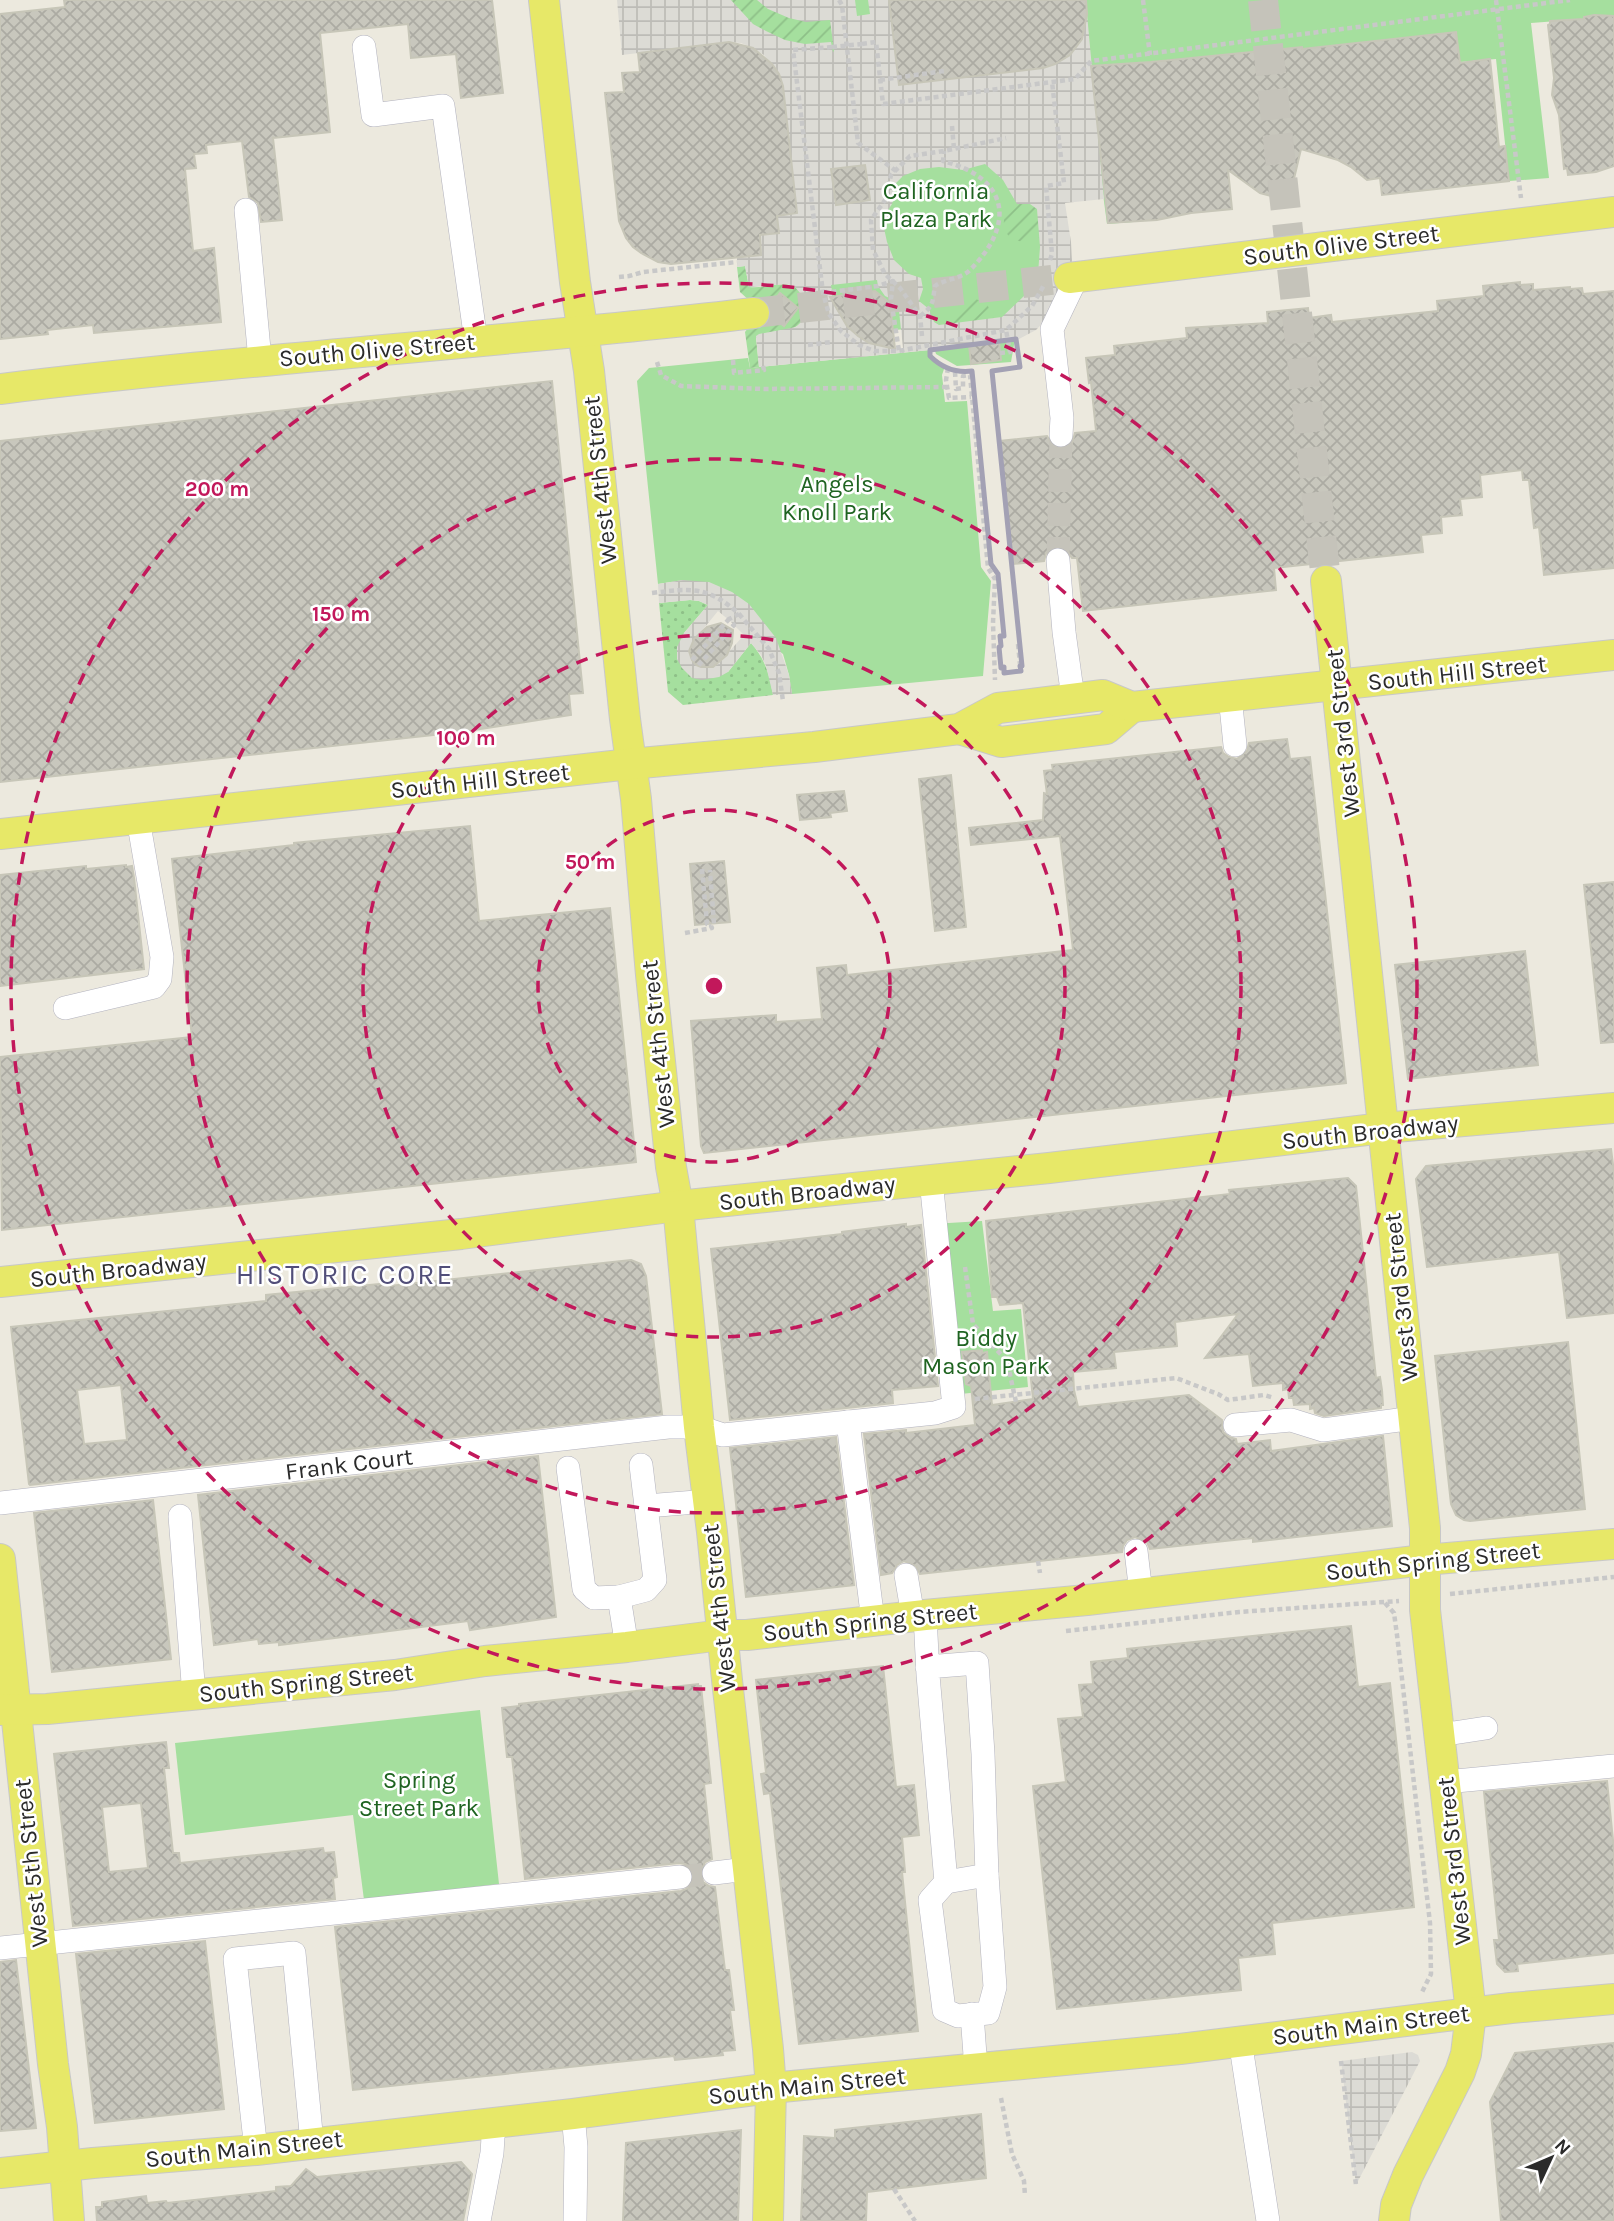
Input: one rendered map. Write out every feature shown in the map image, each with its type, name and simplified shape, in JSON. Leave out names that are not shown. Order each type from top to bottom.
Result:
[{"type":"main road","name":"West 4th Street","points":[[544,0],[642,854],[651,975],[671,1167],[678,1206],[699,1427],[771,2088],[768,2221]]},
{"type":"main road","name":"South Olive Street","points":[[1060,274],[1614,212]]},
{"type":"main road","name":"South Olive Street","points":[[0,389],[260,360],[627,328],[754,313]]},
{"type":"main road","name":"West 3rd Street","points":[[1326,582],[1425,1528],[1425,1610],[1471,2013],[1466,2054],[1460,2072],[1408,2175],[1395,2205],[1394,2221]]},
{"type":"main road","name":"South Hill Street","points":[[0,834],[960,729],[998,708],[1073,698],[1103,695],[1132,707],[1614,655]]},
{"type":"main road","name":"South Hill Street","points":[[960,729],[1002,741],[1106,729],[1132,707]]},
{"type":"main road","name":"South Broadway","points":[[0,1282],[461,1234],[678,1206],[1082,1165],[1383,1129],[1614,1108]]},
{"type":"main road","name":"South Spring Street","points":[[8,1710],[47,1709],[395,1675],[485,1661],[722,1635],[747,1635],[1141,1593],[1424,1560],[1614,1544]]},
{"type":"main road","name":"West 5th Street","points":[[0,1559],[8,1710],[62,2127],[69,2221]]},
{"type":"main road","name":"South Main Street","points":[[0,2174],[256,2150],[573,2114],[771,2088],[1180,2049],[1471,2013],[1614,1999]]},
{"type":"street","points":[[364,47],[373,116],[443,106],[476,341]]},
{"type":"street","points":[[246,210],[260,360]]},
{"type":"street","points":[[1060,274],[1052,329],[1062,418],[1060,435]]},
{"type":"street","points":[[1058,560],[1073,698]]},
{"type":"street","points":[[1230,696],[1235,745]]},
{"type":"street","points":[[65,1008],[153,986],[160,979],[162,957],[138,819]]},
{"type":"street","points":[[931,1180],[956,1417]]},
{"type":"street","name":"Frank Court","points":[[0,1503],[668,1427],[699,1427],[723,1435],[935,1413],[956,1417]]},
{"type":"street","points":[[1235,1425],[1291,1420],[1323,1430],[1414,1418]]},
{"type":"street","points":[[848,1422],[873,1621]]},
{"type":"street","points":[[568,1468],[584,1590],[594,1598],[619,1597],[646,1590],[655,1580],[641,1465]]},
{"type":"street","points":[[646,1506],[709,1501]]},
{"type":"street","points":[[180,1516],[194,1695]]},
{"type":"street","points":[[1136,1551],[1141,1593]]},
{"type":"street","points":[[906,1575],[919,1616],[927,1667],[946,1882]]},
{"type":"street","points":[[619,1597],[627,1647]]},
{"type":"street","points":[[927,1667],[977,1663],[995,1987],[988,2013],[958,2015],[944,2010],[930,1900],[946,1882],[987,1875]]},
{"type":"street","points":[[1440,1735],[1486,1728]]},
{"type":"street","points":[[1445,1782],[1614,1766]]},
{"type":"street","points":[[714,1873],[747,1869]]},
{"type":"street","points":[[0,1948],[512,1899],[680,1877]]},
{"type":"street","points":[[256,2150],[234,1959],[294,1953],[312,2143]]},
{"type":"street","points":[[972,2014],[976,2070]]},
{"type":"street","points":[[1240,2040],[1268,2221]]},
{"type":"street","points":[[573,2114],[576,2221]]},
{"type":"street","points":[[478,2221],[492,2152],[494,2122]]},
{"type":"path","points":[[839,0],[842,5],[858,143],[896,171]]},
{"type":"path","points":[[1143,0],[1150,55]]},
{"type":"path","points":[[1496,0],[1526,223]]},
{"type":"path","points":[[1052,82],[1064,183],[1046,186],[1052,254],[1060,274],[1006,330],[899,351],[874,351],[859,345],[841,331],[829,314],[823,293],[793,50],[876,42],[883,104],[1075,79],[1091,61],[1570,0]]},
{"type":"path","points":[[880,79],[944,72]]},
{"type":"path","points":[[953,126],[954,149]]},
{"type":"path","points":[[922,336],[920,316],[900,288],[885,274],[873,250],[871,220],[885,200],[891,175],[910,156],[1006,138]]},
{"type":"path","points":[[920,316],[929,309],[935,299],[935,286],[968,273],[999,228],[1000,209],[992,188],[978,176],[958,165],[943,161],[944,151]]},
{"type":"path","points":[[619,277],[737,262]]},
{"type":"path","points":[[823,293],[878,286],[893,281]]},
{"type":"path","points":[[893,281],[891,299],[899,351]]},
{"type":"path","points":[[1000,354],[1010,352],[1006,330]]},
{"type":"path","points":[[808,345],[831,342]]},
{"type":"path","points":[[733,360],[734,373],[764,370],[763,366]]},
{"type":"path","points":[[657,362],[661,375],[681,386],[764,389],[947,387]]},
{"type":"path","points":[[948,368],[946,373],[949,398],[971,397]]},
{"type":"path","points":[[955,372],[956,389],[964,388],[963,376],[970,375],[988,568],[995,579],[995,680]]},
{"type":"path","points":[[652,593],[697,589],[726,603],[769,649],[779,673],[783,701]]},
{"type":"path","points":[[692,660],[729,619],[739,614]]},
{"type":"path","points":[[698,666],[734,625],[729,619]]},
{"type":"path","points":[[1018,644],[1020,664]]},
{"type":"path","points":[[702,869],[706,924],[711,926]]},
{"type":"path","points":[[685,933],[712,929],[714,924],[709,870]]},
{"type":"path","points":[[964,1261],[973,1324],[1007,1361],[1016,1402]]},
{"type":"path","points":[[956,1417],[975,1399],[1176,1378],[1228,1400],[1264,1395],[1285,1402]]},
{"type":"path","points":[[1038,1561],[1040,1573]]},
{"type":"path","points":[[1462,1592],[1614,1577]]},
{"type":"path","points":[[1384,1603],[1394,1613],[1430,1923],[1431,1974],[1422,1992]]},
{"type":"path","points":[[1340,2061],[1356,2185]]},
{"type":"path","points":[[1000,2098],[1012,2154],[1024,2181],[1026,2196]]},
{"type":"path","points":[[894,2189],[915,2220]]},
{"type":"green space","name":"California Plaza Park","points":[[619,0],[889,0],[899,85],[1055,64],[1071,52],[1081,38],[1086,20],[1086,0],[1614,0],[1614,16],[1531,23],[1549,178],[1509,181],[1496,59],[1460,62],[1456,32],[1119,93],[1133,222],[1107,224],[1103,194],[1060,199],[1064,249],[1016,333],[1011,362],[957,366],[936,354],[927,327],[820,337],[783,49]]},
{"type":"green space","points":[[731,0],[757,0],[768,9],[806,22],[831,20],[833,42],[808,44],[783,40],[754,24]]},
{"type":"green space","points":[[1023,203],[1037,209],[1039,237],[1025,243],[1010,238],[1004,227],[1007,212]]},
{"type":"green space","points":[[745,266],[749,287],[783,284],[793,286],[803,295],[807,312],[799,325],[756,338],[759,367],[750,368],[745,332],[751,324],[752,303],[740,292],[737,267]]},
{"type":"green space","points":[[968,299],[987,304],[994,319],[953,324],[956,309]]},
{"type":"green space","name":"Angels Knoll Park","points":[[930,350],[930,357],[945,366],[942,375],[945,402],[967,401],[981,567],[991,581],[983,676],[792,694],[783,654],[683,580],[658,584],[637,381],[649,368],[748,358],[750,368]]},
{"type":"green space","points":[[690,600],[708,605],[684,633],[682,668],[728,672],[751,643],[766,668],[773,695],[683,705],[668,692],[659,603]]},
{"type":"green space","name":"Biddy Mason Park","points":[[982,1221],[993,1311],[1021,1309],[1028,1387],[951,1395],[932,1224]]},
{"type":"green space","name":"Spring Street Park","points":[[480,1710],[499,1884],[364,1900],[353,1815],[185,1835],[175,1743]]},
{"type":"shaded area","points":[[617,0],[731,0],[753,24],[766,31],[785,40],[805,44],[831,42],[833,52],[830,20],[806,22],[789,18],[768,9],[757,0],[855,0],[857,16],[870,14],[868,0],[889,0],[899,85],[1055,64],[1066,58],[1082,39],[1087,14],[1104,199],[1065,203],[1072,262],[1067,285],[1055,310],[1036,330],[1019,339],[759,367],[756,336],[796,327],[808,311],[805,299],[795,287],[787,284],[749,287],[745,266],[737,267],[737,257],[761,254],[760,235],[779,233],[777,216],[797,213],[783,86],[779,74],[764,55],[741,43],[729,42],[622,55]],"holes":[[[985,164],[1003,180],[1017,204],[1030,204],[1037,209],[1040,247],[1038,274],[1024,296],[1002,317],[939,325],[934,322],[929,309],[919,301],[923,289],[921,278],[909,274],[894,260],[882,219],[892,204],[895,193],[891,188],[903,176],[920,169],[939,167],[963,170]],[[865,165],[870,200],[836,204],[832,169]],[[877,280],[885,296],[898,302],[903,348],[883,347],[858,336],[835,307],[831,285]]]},
{"type":"shaded area","points":[[683,580],[709,582],[732,592],[749,604],[776,638],[789,675],[792,694],[773,695],[766,666],[751,643],[728,672],[719,677],[702,680],[692,678],[677,659],[677,647],[684,633],[708,605],[690,600],[659,603],[658,584]],"holes":[[[718,611],[744,635],[718,664],[701,667],[692,660],[689,651],[691,644]]]},
{"type":"shaded area","points":[[1412,2052],[1418,2055],[1420,2061],[1356,2185],[1341,2061]]},
{"type":"building","points":[[64,0],[492,0],[503,93],[461,98],[456,54],[411,58],[408,24],[320,33],[330,132],[273,138],[282,220],[261,222],[258,203],[249,197],[242,141],[206,145],[207,153],[194,154],[196,168],[185,169],[193,251],[214,248],[221,322],[94,333],[93,325],[47,330],[48,334],[0,339],[0,14],[65,7]]},
{"type":"building","points":[[889,0],[1086,0],[1087,14],[1082,39],[1070,55],[1055,64],[1043,68],[899,85]]},
{"type":"building","points":[[1594,15],[1614,16],[1614,166],[1596,172],[1568,175],[1567,168],[1564,169],[1559,115],[1552,95],[1554,78],[1548,25],[1550,21],[1584,19]]},
{"type":"building","points":[[1456,32],[1460,63],[1490,59],[1499,147],[1505,146],[1509,181],[1382,195],[1380,178],[1367,180],[1338,160],[1301,149],[1293,183],[1280,195],[1260,193],[1228,170],[1232,209],[1157,220],[1108,223],[1091,66],[1302,49]]},
{"type":"building","points":[[729,42],[753,48],[772,64],[779,74],[783,86],[797,213],[777,216],[779,233],[760,235],[761,255],[671,264],[658,262],[633,247],[619,221],[605,93],[624,92],[622,73],[640,72],[638,53]]},
{"type":"building","points":[[865,165],[870,200],[836,205],[831,169]]},
{"type":"building","points":[[1520,282],[1520,285],[1533,284],[1533,290],[1570,287],[1582,288],[1583,294],[1614,291],[1614,568],[1544,575],[1539,527],[1534,528],[1529,480],[1523,480],[1522,470],[1480,475],[1482,497],[1460,499],[1462,515],[1441,517],[1442,533],[1421,535],[1423,552],[1274,568],[1276,590],[1083,611],[1077,558],[1072,558],[1065,548],[1051,548],[1044,561],[1013,564],[1000,441],[1047,436],[1053,446],[1061,449],[1072,443],[1075,433],[1096,431],[1086,358],[1115,355],[1114,346],[1187,338],[1186,328],[1268,323],[1267,312],[1308,308],[1309,318],[1331,315],[1332,322],[1438,311],[1437,301],[1484,296],[1483,286]]},
{"type":"building","points":[[875,291],[890,303],[895,349],[869,343],[858,336],[847,326],[830,297]]},
{"type":"building","points":[[780,293],[798,308],[784,326],[771,316],[770,306]]},
{"type":"building","points":[[999,342],[1001,360],[971,364],[969,345]]},
{"type":"building","points":[[552,381],[583,693],[569,694],[571,715],[461,732],[0,782],[0,441]]},
{"type":"building","points":[[721,623],[733,630],[727,655],[713,667],[696,665],[689,651],[694,639],[707,627]]},
{"type":"building","points":[[1287,739],[1290,759],[1310,757],[1346,1083],[704,1153],[701,1146],[691,1021],[776,1015],[776,1022],[822,1019],[817,968],[846,965],[847,975],[1073,950],[1060,836],[971,845],[969,828],[1043,820],[1044,793],[1047,794],[1044,771],[1053,770],[1052,765],[1221,747],[1223,753],[1237,759],[1247,751],[1249,743]]},
{"type":"building","points":[[951,775],[966,927],[935,931],[919,779]]},
{"type":"building","points":[[844,791],[847,811],[830,813],[831,817],[800,820],[797,795]]},
{"type":"building","points":[[470,826],[479,921],[610,908],[636,1162],[2,1230],[0,1057],[192,1037],[172,859],[294,843]]},
{"type":"building","points":[[724,861],[730,922],[695,925],[690,864]]},
{"type":"building","points":[[86,866],[86,869],[132,866],[144,969],[0,986],[0,875]]},
{"type":"building","points":[[1614,882],[1614,1042],[1601,1043],[1584,885]]},
{"type":"building","points":[[1525,951],[1538,1065],[1408,1079],[1395,965]]},
{"type":"building","points":[[1611,1149],[1614,1172],[1614,1313],[1567,1318],[1559,1252],[1427,1267],[1416,1179],[1426,1166]]},
{"type":"building","points":[[1348,1178],[1356,1186],[1376,1378],[1380,1377],[1382,1390],[1381,1408],[1324,1416],[1315,1413],[1314,1408],[1310,1409],[1310,1404],[1294,1405],[1293,1398],[1289,1398],[1288,1389],[1283,1390],[1283,1383],[1253,1386],[1249,1354],[1205,1358],[1238,1314],[1175,1322],[1177,1346],[1114,1352],[1116,1368],[1073,1372],[1074,1390],[1078,1407],[1189,1395],[1222,1420],[1223,1432],[1236,1439],[1237,1444],[1270,1440],[1271,1451],[1383,1436],[1392,1526],[1253,1542],[1253,1538],[1150,1549],[1147,1542],[1135,1537],[1127,1540],[1122,1552],[920,1574],[916,1566],[904,1561],[897,1565],[892,1573],[881,1575],[864,1434],[906,1430],[906,1433],[975,1425],[971,1386],[966,1384],[962,1352],[987,1352],[992,1405],[1033,1399],[1023,1303],[1000,1305],[997,1297],[992,1297],[986,1221],[1230,1194],[1229,1190]]},
{"type":"building","points":[[906,1224],[906,1227],[921,1225],[938,1386],[892,1390],[893,1403],[730,1420],[711,1249]]},
{"type":"building","points":[[631,1260],[641,1264],[646,1276],[662,1414],[29,1484],[11,1327],[266,1301],[266,1295],[389,1283],[389,1286]],"holes":[[[121,1385],[127,1440],[84,1444],[77,1390]]]},
{"type":"building","points":[[1568,1342],[1585,1509],[1464,1520],[1456,1515],[1451,1504],[1435,1356]]},
{"type":"building","points":[[836,1437],[854,1585],[746,1597],[730,1448]]},
{"type":"building","points":[[538,1456],[556,1617],[470,1630],[468,1621],[279,1645],[279,1642],[259,1644],[258,1639],[214,1645],[198,1495]]},
{"type":"building","points":[[153,1500],[171,1659],[52,1672],[34,1513]]},
{"type":"building","points":[[1351,1626],[1358,1687],[1390,1683],[1414,1907],[1272,1923],[1275,1954],[1238,1958],[1241,1990],[1057,2009],[1033,1786],[1066,1782],[1058,1719],[1083,1717],[1079,1685],[1093,1684],[1091,1662],[1128,1658],[1127,1649]]},
{"type":"building","points":[[883,1666],[896,1787],[914,1785],[919,1835],[902,1837],[905,1872],[902,1872],[918,2031],[799,2044],[770,1793],[764,1794],[761,1774],[766,1773],[756,1680]]},
{"type":"building","points":[[698,1684],[701,1686],[711,1783],[704,1784],[712,1859],[705,1862],[700,1874],[703,1882],[715,1887],[725,1970],[729,1970],[734,2010],[730,2010],[735,2050],[722,2051],[723,2055],[675,2060],[674,2056],[353,2090],[335,1927],[681,1891],[689,1888],[693,1882],[691,1868],[679,1863],[525,1879],[512,1757],[507,1757],[502,1708]]},
{"type":"building","points":[[166,1742],[169,1768],[164,1768],[173,1853],[179,1853],[180,1863],[323,1848],[324,1853],[334,1852],[337,1877],[333,1878],[335,1899],[73,1926],[54,1754]],"holes":[[[141,1803],[148,1868],[109,1872],[102,1807]]]},
{"type":"building","points":[[1607,1781],[1614,1850],[1614,1953],[1517,1964],[1518,1971],[1505,1972],[1497,1964],[1494,1940],[1499,1940],[1484,1792]]},
{"type":"building","points":[[205,1941],[224,2109],[95,2123],[76,1954]]},
{"type":"building","points":[[16,1960],[36,2128],[0,2131],[0,1962]]},
{"type":"building","points":[[1614,2043],[1614,2221],[1501,2221],[1490,2102],[1515,2053]]},
{"type":"building","points":[[981,2114],[986,2178],[867,2192],[866,2221],[801,2221],[804,2136],[835,2138],[835,2130]]},
{"type":"building","points":[[741,2130],[738,2221],[623,2221],[626,2143]]},
{"type":"building","points":[[461,2162],[472,2174],[463,2221],[97,2221],[96,2207],[102,2207],[102,2202],[146,2196],[147,2203],[167,2203],[276,2191],[276,2187],[291,2186],[306,2169],[317,2177]]},
{"type":"tunnel","points":[[1263,0],[1326,581]]},
{"type":"tunnel","points":[[754,313],[1069,278]]},
{"type":"tunnel","points":[[1058,560],[1061,435]]},
{"type":"tunnel","points":[[680,1877],[714,1873]]},
{"type":"railway","points":[[1016,339],[1020,367],[992,371],[1022,666],[1021,671],[1004,673],[999,647],[1000,636],[1004,636],[998,574],[991,564],[972,371],[944,367],[930,356],[930,350],[1016,339]]},
{"type":"district","name":"HISTORIC CORE","points":[[345,1274]]}]
